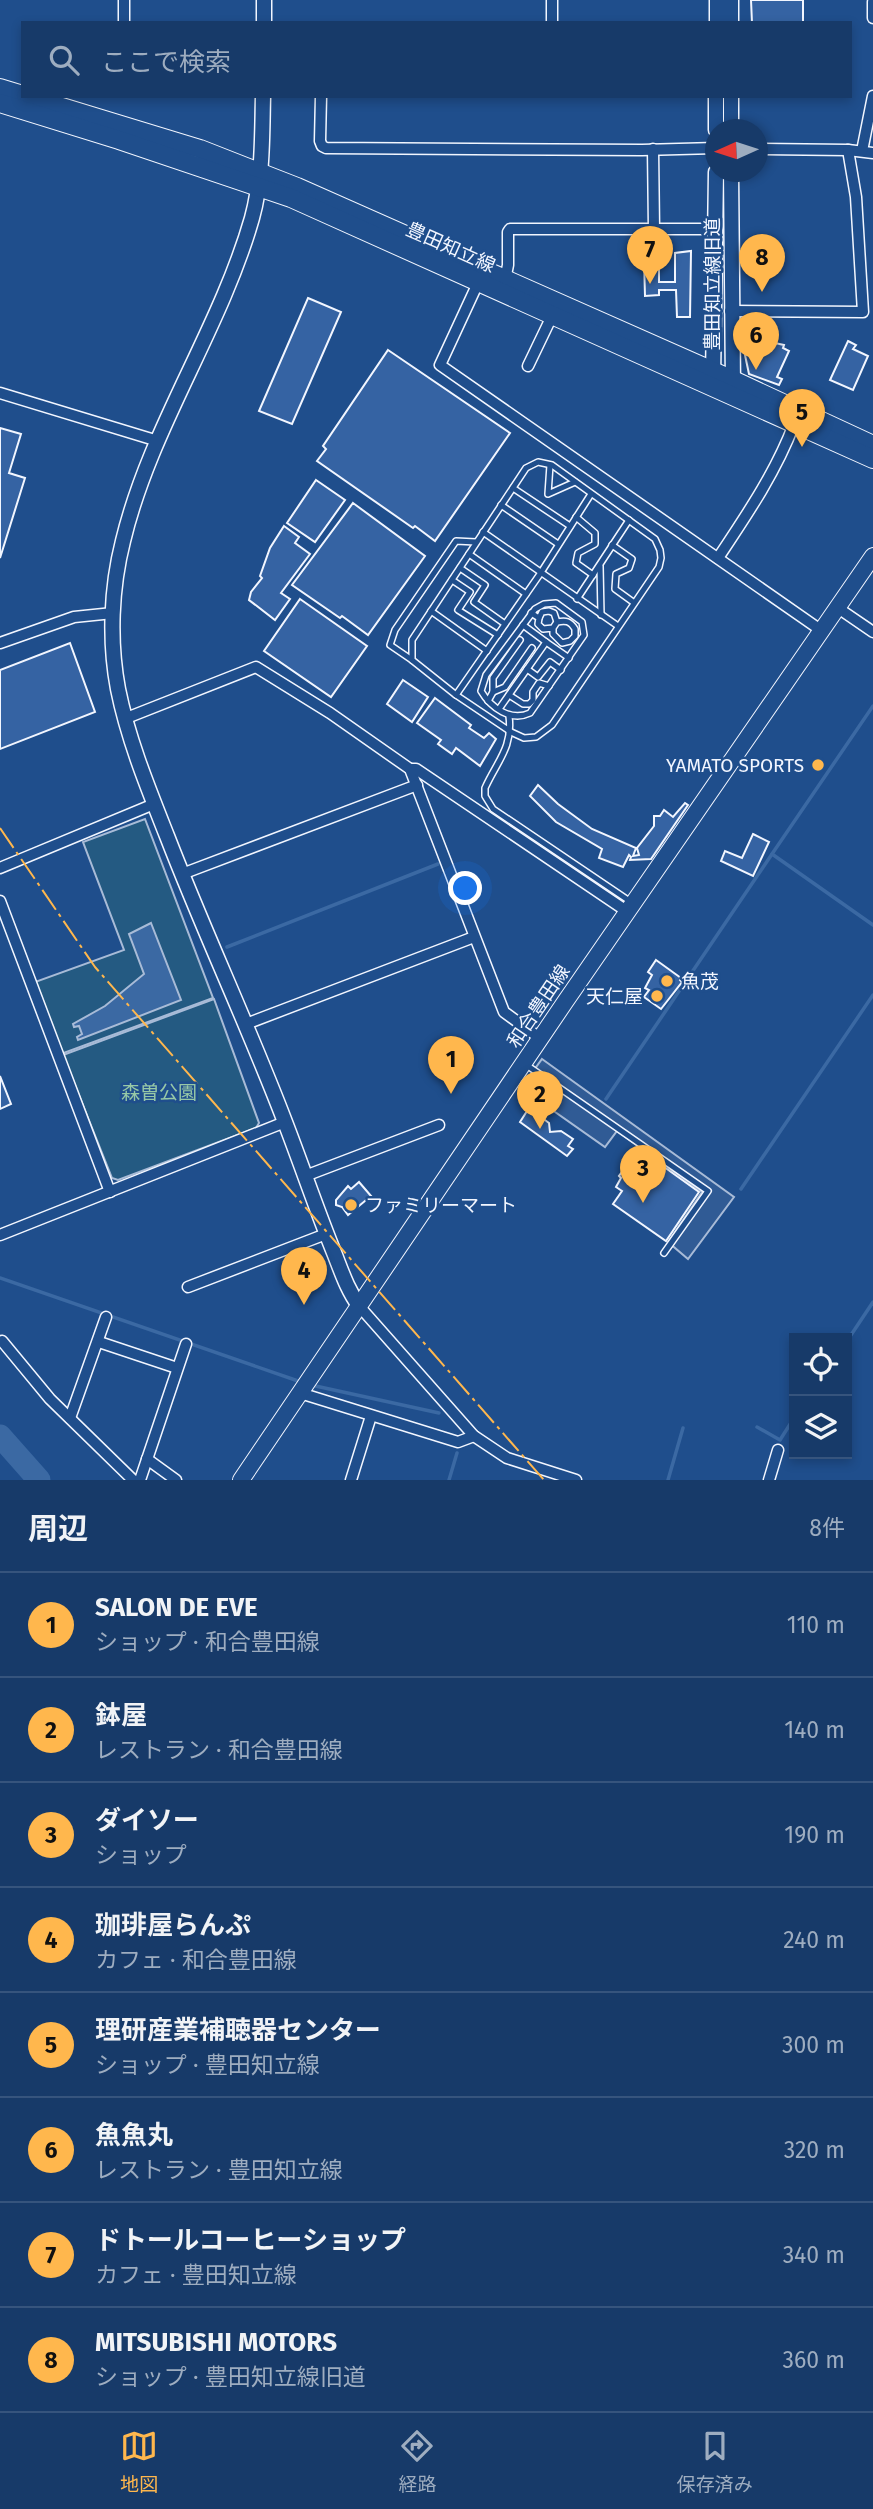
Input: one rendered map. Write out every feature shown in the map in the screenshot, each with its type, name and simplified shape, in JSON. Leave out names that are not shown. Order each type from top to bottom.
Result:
[{"type":"main road","name":"豊田知立線","points":[[0,88],[21,95]]},
{"type":"main road","name":"豊田知立線","points":[[32,98],[200,149],[260,179],[505,280],[733,388],[873,445]]},
{"type":"main road","name":"豊田知立線","points":[[0,103],[260,179],[291,198],[552,316],[713,379]]},
{"type":"main road","name":"豊田知立線","points":[[733,388],[794,424],[873,460]]},
{"type":"main road","name":"和合豊田線","points":[[241,1480],[873,556]]},
{"type":"street","points":[[124,0],[124,21]]},
{"type":"street","points":[[264,0],[264,21]]},
{"type":"street","points":[[552,0],[552,21]]},
{"type":"street","points":[[717,0],[717,21]]},
{"type":"street","points":[[731,21],[732,0]]},
{"type":"street","points":[[873,2],[873,18]]},
{"type":"street","points":[[768,149],[867,152],[873,96]]},
{"type":"street","points":[[263,98],[260,179],[253,216],[239,260],[216,316],[138,487],[125,534],[116,576],[113,614],[116,673],[124,719],[182,874],[246,1024],[352,1296],[474,1436],[506,1458],[561,1478],[576,1480]]},
{"type":"street","points":[[321,98],[320,141],[326,148],[705,148]]},
{"type":"street","points":[[716,98],[716,119]]},
{"type":"street","points":[[731,98],[731,119]]},
{"type":"street","points":[[653,149],[653,230]]},
{"type":"street","points":[[730,311],[863,312],[856,197],[848,150]]},
{"type":"street","name":"豊田知立線旧道","points":[[713,379],[716,182]]},
{"type":"street","name":"豊田知立線旧道","points":[[731,182],[730,311],[733,388]]},
{"type":"street","points":[[505,280],[510,229],[702,229]]},
{"type":"street","points":[[478,283],[440,365],[822,631]]},
{"type":"street","points":[[528,366],[552,316]]},
{"type":"street","points":[[0,393],[158,441]]},
{"type":"street","points":[[718,558],[786,446],[794,424]]},
{"type":"street","points":[[838,608],[873,632]]},
{"type":"street","points":[[0,643],[74,617],[113,614]]},
{"type":"street","points":[[124,719],[256,667],[330,713],[410,769],[504,1012],[541,1039]]},
{"type":"street","points":[[410,769],[416,769],[631,908]]},
{"type":"street","points":[[182,874],[417,785]]},
{"type":"street","points":[[0,868],[155,804]]},
{"type":"street","points":[[0,901],[110,1192]]},
{"type":"street","points":[[246,1024],[474,937]]},
{"type":"street","points":[[0,1235],[285,1122]]},
{"type":"street","points":[[306,1176],[439,1125]]},
{"type":"street","points":[[188,1287],[326,1234]]},
{"type":"street","points":[[70,1418],[106,1317]]},
{"type":"street","points":[[2,1341],[50,1399],[133,1480]]},
{"type":"street","points":[[99,1342],[177,1368]]},
{"type":"street","points":[[140,1480],[186,1344]]},
{"type":"street","points":[[300,1393],[457,1442],[474,1436]]},
{"type":"street","points":[[351,1480],[371,1416]]},
{"type":"street","points":[[769,1480],[778,1450]]},
{"type":"street","points":[[147,1459],[176,1480]]},
{"type":"lane","points":[[412,660],[412,640],[526,468],[538,463],[550,465],[654,539],[661,558],[659,567],[552,725],[536,737],[524,738],[456,695],[390,645],[395,630],[456,541],[476,542]]},
{"type":"lane","points":[[550,465],[548,494],[575,482]]},
{"type":"lane","points":[[513,488],[570,526]]},
{"type":"lane","points":[[456,695],[540,574],[591,494]]},
{"type":"lane","points":[[501,505],[558,544]]},
{"type":"lane","points":[[576,517],[594,533],[595,544],[579,553],[576,563],[593,575]]},
{"type":"lane","points":[[577,599],[629,520]]},
{"type":"lane","points":[[483,532],[618,626]]},
{"type":"lane","points":[[612,545],[632,559],[629,568],[616,574],[615,589],[633,602]]},
{"type":"lane","points":[[469,554],[526,594]]},
{"type":"lane","points":[[600,565],[601,615]]},
{"type":"lane","points":[[460,568],[485,585],[474,602],[505,624]]},
{"type":"lane","points":[[452,580],[470,592],[458,610],[498,635]]},
{"type":"lane","points":[[488,701],[493,692],[493,678],[518,638],[531,613],[544,604],[556,603],[583,622],[584,635],[569,658],[530,713],[521,717],[509,716],[488,701],[481,691],[486,676],[518,638]]},
{"type":"lane","points":[[431,611],[487,650]]},
{"type":"lane","points":[[539,618],[538,624],[542,629],[555,625],[565,620],[575,629],[575,636],[562,643],[553,634],[555,625],[554,613],[542,612],[539,618]]},
{"type":"lane","points":[[531,613],[539,618]]},
{"type":"lane","points":[[571,623],[575,616]]},
{"type":"lane","points":[[523,625],[569,658]]},
{"type":"lane","points":[[518,638],[538,652]]},
{"type":"lane","points":[[499,709],[546,642]]},
{"type":"lane","points":[[493,692],[505,687],[532,648]]},
{"type":"lane","points":[[527,669],[538,677],[550,662],[561,670]]},
{"type":"lane","points":[[509,695],[523,704],[529,704],[539,683],[549,686]]},
{"type":"lane","points":[[509,716],[511,732],[485,788],[485,796],[493,809],[631,908]]},
{"type":"lane","points":[[525,1063],[708,1191],[664,1253]]},
{"type":"green space","points":[[145,819],[213,998],[61,1054],[35,982],[124,950],[83,842]]},
{"type":"green space","name":"森曽公園","points":[[214,999],[259,1123],[256,1128],[118,1180],[112,1178],[63,1055]]},
{"type":"shaded area","points":[[151,923],[181,1000],[78,1040],[77,1037],[82,1034],[79,1026],[74,1027],[73,1024],[105,1006],[144,974],[129,934]]},
{"type":"shaded area","points":[[542,1059],[734,1197],[688,1259],[668,1242],[702,1192],[617,1131],[605,1147],[521,1088]]},
{"type":"building","points":[[751,0],[803,0],[803,21],[752,21]]},
{"type":"building","points":[[691,251],[690,317],[677,317],[676,290],[659,290],[659,295],[645,296],[644,260],[659,259],[659,282],[675,282],[675,253]]},
{"type":"building","points":[[308,298],[341,312],[292,424],[259,411]]},
{"type":"building","points":[[766,341],[784,345],[783,348],[789,351],[777,377],[782,379],[779,385],[749,374],[745,355],[763,347]]},
{"type":"building","points":[[848,341],[856,345],[853,349],[868,356],[853,390],[830,380]]},
{"type":"building","points":[[388,350],[510,433],[435,541],[317,461],[326,449],[323,446]]},
{"type":"building","points":[[0,428],[21,434],[9,473],[25,478],[0,558]]},
{"type":"building","points":[[316,480],[345,500],[315,542],[287,523]]},
{"type":"building","points":[[353,503],[425,556],[368,635],[292,585]]},
{"type":"building","points":[[284,526],[299,537],[295,543],[310,554],[281,593],[290,599],[275,620],[249,600],[251,592],[262,578],[260,576],[270,548]]},
{"type":"building","points":[[300,599],[367,646],[331,697],[264,651]]},
{"type":"building","points":[[70,643],[95,712],[0,749],[0,670]]},
{"type":"building","points":[[403,680],[428,697],[412,722],[387,704]]},
{"type":"building","points":[[435,698],[471,725],[469,728],[484,738],[489,733],[496,739],[480,766],[456,748],[452,754],[438,744],[441,740],[417,723]]},
{"type":"building","points":[[538,785],[592,829],[636,848],[633,856],[639,855],[637,848],[654,826],[654,816],[660,816],[664,810],[673,817],[685,803],[688,805],[651,859],[630,860],[629,855],[623,867],[599,858],[602,849],[556,822],[530,796]]},
{"type":"building","points":[[753,834],[769,842],[753,876],[721,861],[725,851],[742,858]]},
{"type":"building","points":[[656,960],[681,978],[682,982],[661,1009],[644,997],[649,990],[645,988],[652,975],[648,972]]},
{"type":"building","points":[[0,1076],[11,1104],[0,1109]]},
{"type":"building","points":[[529,1108],[549,1123],[550,1132],[561,1131],[573,1139],[568,1146],[573,1149],[567,1156],[520,1122]]},
{"type":"building","points":[[639,1149],[699,1192],[666,1241],[613,1204],[622,1191],[616,1187],[621,1178],[619,1176]]},
{"type":"building","points":[[359,1182],[371,1196],[348,1215],[342,1207],[336,1205],[336,1200],[348,1186],[351,1189]]},
{"type":"waterway","points":[[873,706],[772,854],[873,925]]},
{"type":"waterway","points":[[606,1099],[772,854]]},
{"type":"waterway","points":[[227,947],[438,864]]},
{"type":"waterway","points":[[741,1189],[873,995]]},
{"type":"waterway","points":[[0,1278],[301,1382]]},
{"type":"waterway","points":[[852,1334],[873,1302]]},
{"type":"waterway","points":[[311,1385],[439,1413]]},
{"type":"waterway","points":[[757,1427],[780,1440],[789,1426]]},
{"type":"waterway","points":[[668,1480],[683,1428]]},
{"type":"waterway","points":[[0,1436],[39,1480]]},
{"type":"waterway","points":[[449,1480],[457,1453]]},
{"type":"power","points":[[0,828],[95,967],[544,1480]]},
{"type":"place","name":"ドトールコーヒーショップ","points":[[650,284]]},
{"type":"place","name":"MITSUBISHI MOTORS","points":[[762,292]]},
{"type":"place","name":"魚魚丸","points":[[756,370]]},
{"type":"place","name":"理研産業補聴器センター","points":[[802,447]]},
{"type":"place","name":"YAMATO SPORTS","points":[[818,765]]},
{"type":"place","name":"魚茂","points":[[667,981]]},
{"type":"place","name":"天仁屋","points":[[657,996]]},
{"type":"place","name":"SALON DE EVE","points":[[451,1094]]},
{"type":"place","name":"鉢屋","points":[[540,1129]]},
{"type":"place","name":"ダイソー","points":[[643,1203]]},
{"type":"place","name":"ファミリーマート","points":[[351,1205]]},
{"type":"place","name":"珈琲屋らんぷ","points":[[304,1305]]}]
